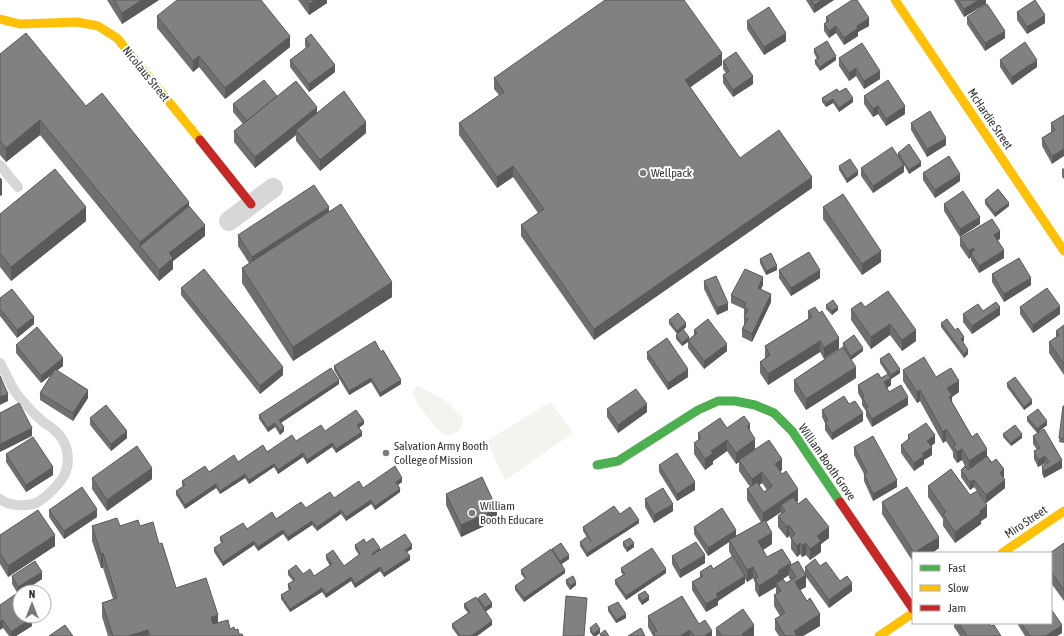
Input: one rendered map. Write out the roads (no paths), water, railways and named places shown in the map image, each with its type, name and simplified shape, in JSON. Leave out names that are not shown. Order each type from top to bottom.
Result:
[{"type":"street","name":"McHardie Street","points":[[895,0],[1064,251]]},
{"type":"street","name":"Nicolaus Street","points":[[0,19],[20,24],[77,22],[98,26],[117,38],[251,204]]},
{"type":"street","points":[[229,221],[273,188]]},
{"type":"street","name":"William Booth Grove","points":[[597,465],[618,461],[698,410],[718,402],[735,401],[755,405],[774,413],[792,431],[912,608]]},
{"type":"street","name":"Miro Street","points":[[1003,552],[1064,511]]},
{"type":"street","points":[[879,636],[912,614]]},
{"type":"lane","points":[[0,165],[18,187]]},
{"type":"lane","points":[[0,363],[16,392],[42,421],[54,429],[60,436],[67,448],[68,464],[65,477],[54,489],[35,503],[17,505],[0,499]]},
{"type":"place","name":"Wellpack","points":[[643,173]]},
{"type":"place","name":"Salvation Army Booth College of Mission","points":[[386,453]]},
{"type":"place","name":"William Booth Educare","points":[[472,513]]}]
